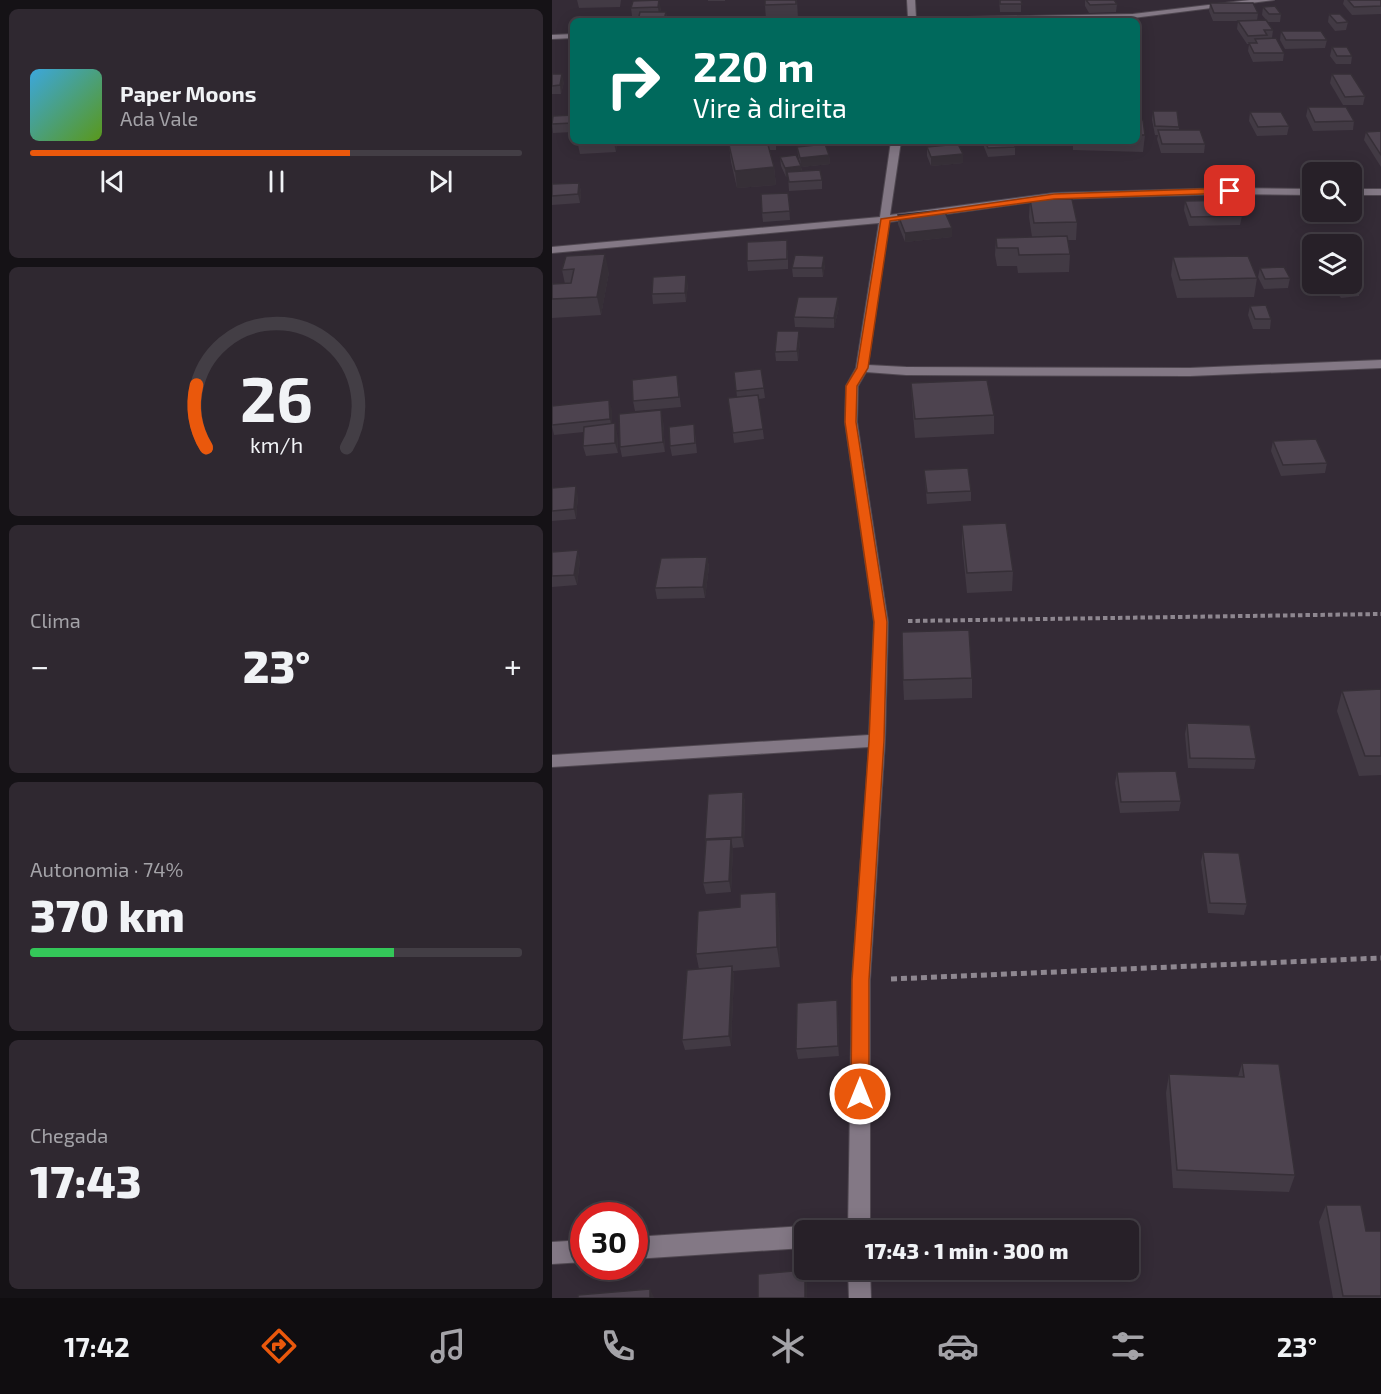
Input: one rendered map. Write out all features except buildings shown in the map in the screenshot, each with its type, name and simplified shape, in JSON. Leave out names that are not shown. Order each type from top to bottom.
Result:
[{"type":"street","points":[[911,0],[912,18]]},
{"type":"street","points":[[1045,18],[1133,16],[1270,0]]},
{"type":"street","points":[[552,37],[570,36]]},
{"type":"street","points":[[859,1220],[861,980],[877,741],[880,622],[851,422],[852,386],[862,368],[896,144]]},
{"type":"street","points":[[552,250],[886,219],[1054,196],[1230,191],[1302,192]]},
{"type":"street","points":[[1362,192],[1381,192]]},
{"type":"street","points":[[862,368],[917,371],[1190,372],[1381,364]]},
{"type":"street","points":[[552,761],[877,741]]},
{"type":"street","points":[[648,1247],[794,1238]]},
{"type":"street","points":[[552,1253],[570,1252]]},
{"type":"street","points":[[859,1280],[860,1298]]},
{"type":"path","points":[[880,622],[1381,614]]},
{"type":"path","points":[[861,980],[1381,958]]},
{"type":"route","points":[[860,1094],[861,980],[877,741],[880,622],[864,495],[851,422],[852,386],[862,368],[886,219],[1054,196],[1230,191]]}]
